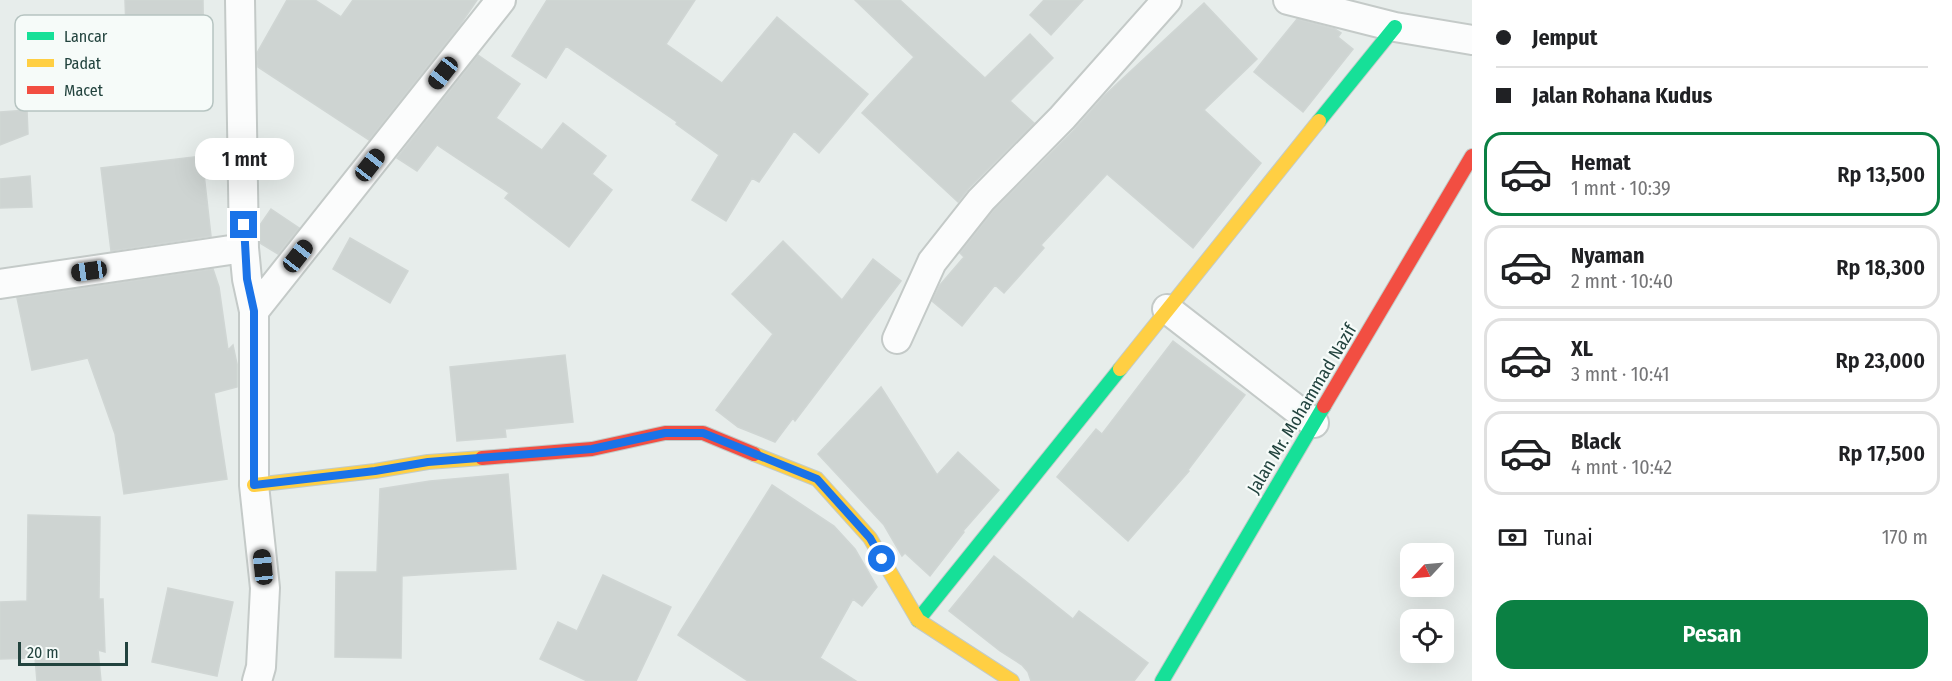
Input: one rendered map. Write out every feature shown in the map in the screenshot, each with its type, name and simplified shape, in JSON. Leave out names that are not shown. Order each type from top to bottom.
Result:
[{"type":"street","points":[[240,0],[244,248],[247,279],[254,311],[254,485],[266,588],[261,667],[257,681]]},
{"type":"street","points":[[254,311],[501,0]]},
{"type":"street","points":[[897,339],[932,262],[981,200],[1062,118],[1167,0]]},
{"type":"street","points":[[1288,0],[1395,27],[1472,40]]},
{"type":"street","points":[[918,620],[1395,27]]},
{"type":"street","name":"Jalan Mr. Mohammad Nazif","points":[[1162,681],[1472,156]]},
{"type":"street","points":[[0,284],[244,248]]},
{"type":"street","points":[[1167,309],[1314,423]]},
{"type":"street","points":[[254,485],[375,471],[428,462],[592,449],[665,433],[703,433],[817,479],[870,538],[918,620],[1012,681]]},
{"type":"building","points":[[125,0],[203,0],[203,15],[126,15]]},
{"type":"building","points":[[287,0],[315,0],[341,17],[353,0],[477,0],[460,25],[369,140],[258,67],[257,53]]},
{"type":"building","points":[[547,0],[695,0],[666,44],[722,83],[777,17],[868,94],[819,153],[794,131],[759,182],[752,178],[726,221],[692,200],[719,155],[676,124],[677,122],[566,46],[546,78],[512,56]]},
{"type":"building","points":[[855,0],[900,0],[985,78],[1030,34],[1053,58],[1010,101],[1034,123],[958,202],[862,113],[914,57]]},
{"type":"building","points":[[1044,0],[1083,0],[1051,35],[1030,15]]},
{"type":"building","points":[[1204,3],[1257,59],[1204,110],[1261,163],[1193,248],[1107,174],[1041,245],[1044,248],[1004,293],[995,285],[962,326],[932,301],[940,285],[964,257],[960,253],[993,211],[1074,130],[1105,95]]},
{"type":"building","points":[[1297,19],[1335,29],[1341,33],[1338,37],[1353,49],[1303,112],[1254,72]]},
{"type":"building","points":[[478,55],[520,84],[496,118],[542,150],[563,123],[606,156],[592,174],[612,190],[569,247],[505,198],[509,193],[437,145],[417,171],[397,158]]},
{"type":"building","points":[[27,111],[28,134],[0,145],[0,112]]},
{"type":"building","points":[[202,156],[211,236],[111,251],[101,168]]},
{"type":"building","points":[[30,176],[32,207],[0,208],[0,179]]},
{"type":"building","points":[[271,209],[299,228],[278,254],[260,243],[260,225]]},
{"type":"building","points":[[350,238],[408,271],[390,303],[333,269]]},
{"type":"building","points":[[783,241],[842,300],[873,259],[901,281],[795,421],[793,418],[775,442],[738,427],[716,410],[773,334],[732,294]]},
{"type":"building","points":[[213,269],[219,287],[228,350],[233,345],[237,364],[237,387],[214,393],[227,479],[124,494],[115,434],[88,358],[32,370],[17,298]]},
{"type":"building","points":[[1173,341],[1245,395],[1189,471],[1128,541],[1057,477],[1096,429],[1102,434]]},
{"type":"building","points":[[565,355],[573,422],[505,429],[506,437],[457,441],[450,367]]},
{"type":"building","points":[[881,387],[937,475],[958,452],[999,490],[963,531],[930,576],[905,553],[902,556],[884,525],[818,454]]},
{"type":"building","points":[[508,474],[516,569],[402,576],[401,658],[335,657],[336,572],[377,572],[380,489],[430,481]]},
{"type":"building","points":[[772,485],[834,526],[855,549],[877,587],[862,606],[853,599],[820,658],[856,681],[748,681],[678,635]]},
{"type":"building","points":[[28,515],[100,517],[99,599],[103,599],[105,652],[98,650],[101,681],[37,681],[35,658],[0,659],[0,602],[27,601]]},
{"type":"building","points":[[994,556],[1073,619],[1079,611],[1148,663],[1134,681],[1031,681],[1022,665],[1000,651],[949,611]]},
{"type":"building","points":[[603,575],[671,607],[636,681],[587,681],[540,659],[558,622],[577,631]]},
{"type":"building","points":[[168,588],[233,602],[217,676],[152,662]]},
{"type":"traffic: fast","points":[[1319,121],[1395,27]]},
{"type":"traffic: fast","points":[[918,620],[1120,369]]},
{"type":"traffic: fast","points":[[1162,681],[1324,406]]},
{"type":"traffic: slow","points":[[1120,369],[1319,121]]},
{"type":"traffic: slow","points":[[754,454],[817,479],[870,538],[918,620],[1012,681]]},
{"type":"traffic: slow","points":[[254,485],[375,471],[428,462],[482,458]]},
{"type":"traffic: jam","points":[[1324,406],[1472,156]]},
{"type":"traffic: jam","points":[[482,458],[592,449],[665,433],[703,433],[754,454]]},
{"type":"route","points":[[244,225],[247,279],[254,311],[254,485],[375,471],[428,462],[592,449],[665,433],[703,433],[817,479],[849,518],[870,538],[882,559]]}]
